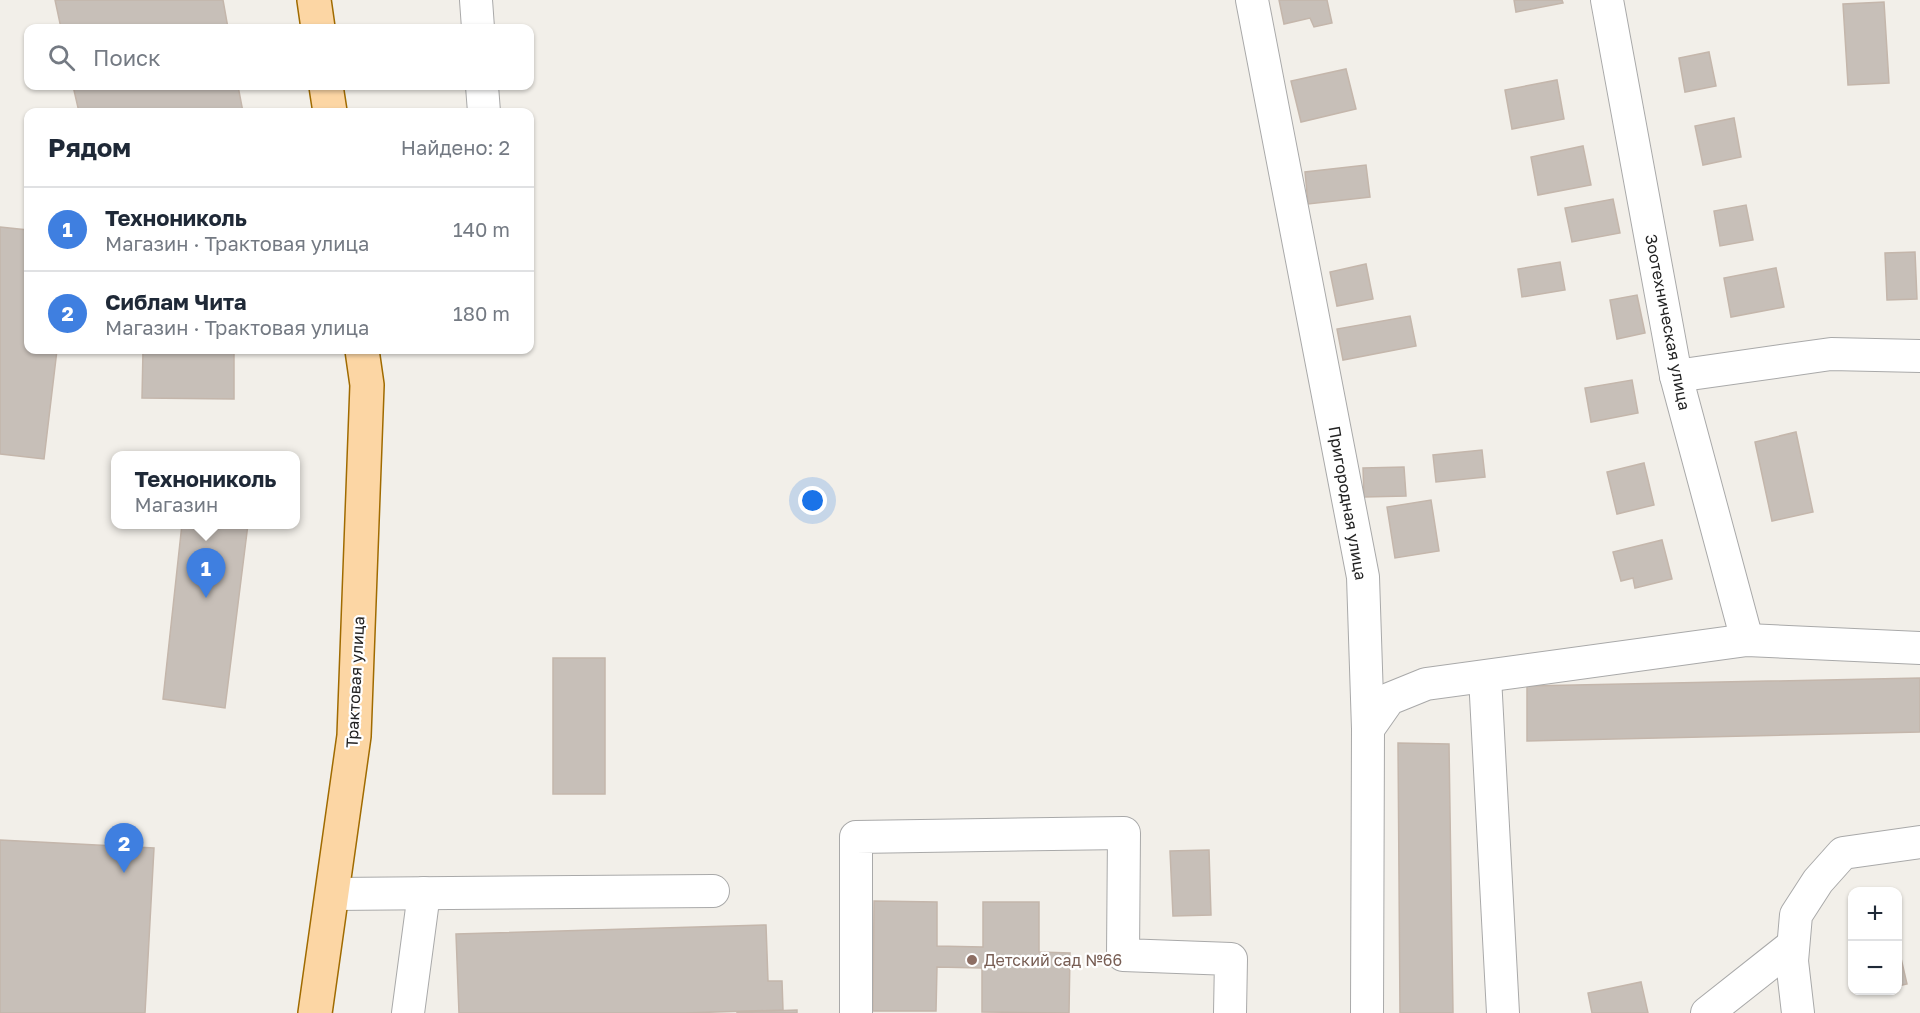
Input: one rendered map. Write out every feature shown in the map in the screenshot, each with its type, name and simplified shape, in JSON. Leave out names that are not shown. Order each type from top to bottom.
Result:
[{"type":"main road","points":[[314,0],[317,24]]},
{"type":"main road","points":[[327,90],[329,108]]},
{"type":"main road","name":"Трактовая улица","points":[[315,1013],[354,736],[367,385],[363,354]]},
{"type":"street","points":[[476,0],[478,24]]},
{"type":"street","name":"Пригородная улица","points":[[1252,0],[1363,577],[1368,729],[1367,1013]]},
{"type":"street","name":"Зоотехническая улица","points":[[1607,0],[1676,376],[1747,640]]},
{"type":"street","points":[[482,90],[484,108]]},
{"type":"street","points":[[1676,376],[1831,354],[1920,356]]},
{"type":"street","points":[[1368,729],[1389,699],[1426,684],[1747,640],[1920,648]]},
{"type":"street","points":[[1485,677],[1503,1013]]},
{"type":"street","points":[[856,1013],[856,837],[1124,833],[1123,955],[1231,959],[1230,1013]]},
{"type":"street","points":[[1798,1013],[1792,961],[1796,915],[1818,881],[1843,853],[1920,842]]},
{"type":"street","points":[[332,894],[713,891]]},
{"type":"street","points":[[408,1013],[424,893]]},
{"type":"street","points":[[1707,1013],[1793,945]]},
{"type":"building","points":[[55,0],[223,0],[227,24],[60,24]]},
{"type":"building","points":[[1279,0],[1327,0],[1332,23],[1314,27],[1310,18],[1284,24]]},
{"type":"building","points":[[1514,0],[1562,0],[1563,3],[1516,12]]},
{"type":"building","points":[[1884,2],[1889,83],[1848,85],[1843,4]]},
{"type":"building","points":[[1709,52],[1716,86],[1685,92],[1679,58]]},
{"type":"building","points":[[1346,69],[1356,109],[1301,122],[1291,81]]},
{"type":"building","points":[[1557,80],[1564,119],[1512,129],[1505,90]]},
{"type":"building","points":[[74,90],[239,90],[242,108],[78,108]]},
{"type":"building","points":[[1734,118],[1741,157],[1703,165],[1695,126]]},
{"type":"building","points":[[1583,146],[1591,185],[1538,195],[1531,157]]},
{"type":"building","points":[[1366,165],[1370,197],[1308,204],[1305,172]]},
{"type":"building","points":[[1613,199],[1620,233],[1572,242],[1565,208]]},
{"type":"building","points":[[1746,205],[1753,240],[1720,246],[1714,211]]},
{"type":"building","points":[[0,227],[24,230],[24,354],[57,354],[44,459],[0,454]]},
{"type":"building","points":[[1915,252],[1917,299],[1887,300],[1885,253]]},
{"type":"building","points":[[1560,262],[1565,290],[1522,297],[1518,269]]},
{"type":"building","points":[[1366,264],[1373,299],[1337,306],[1330,272]]},
{"type":"building","points":[[1776,268],[1784,307],[1731,317],[1724,278]]},
{"type":"building","points":[[1637,295],[1645,333],[1617,339],[1610,300]]},
{"type":"building","points":[[1410,316],[1416,346],[1343,360],[1337,329]]},
{"type":"building","points":[[143,354],[234,354],[234,399],[142,398]]},
{"type":"building","points":[[1632,380],[1638,413],[1591,422],[1585,388]]},
{"type":"building","points":[[1796,432],[1813,512],[1772,521],[1755,442]]},
{"type":"building","points":[[1482,450],[1485,477],[1436,482],[1433,455]]},
{"type":"building","points":[[1644,463],[1654,505],[1617,514],[1607,472]]},
{"type":"building","points":[[1404,467],[1406,496],[1364,497],[1363,468]]},
{"type":"building","points":[[1431,500],[1439,551],[1395,558],[1387,507]]},
{"type":"building","points":[[181,529],[247,529],[225,708],[163,699]]},
{"type":"building","points":[[1662,540],[1672,579],[1635,588],[1633,578],[1621,581],[1613,552]]},
{"type":"building","points":[[553,658],[605,658],[605,794],[553,794]]},
{"type":"building","points":[[1920,678],[1920,732],[1527,741],[1527,686]]},
{"type":"building","points":[[1398,743],[1449,744],[1453,1013],[1400,1013]]},
{"type":"building","points":[[0,840],[154,848],[145,1013],[0,1013]]},
{"type":"building","points":[[1209,850],[1211,915],[1173,916],[1170,851]]},
{"type":"building","name":"Детский сад №66","points":[[874,901],[937,902],[937,946],[983,947],[983,902],[1039,902],[1039,952],[1070,953],[1069,1013],[982,1012],[982,968],[937,967],[936,1011],[873,1011]]},
{"type":"building","points":[[766,925],[768,981],[782,981],[783,1010],[684,1013],[459,1013],[456,934]]},
{"type":"building","points":[[1902,963],[1907,984],[1902,985]]},
{"type":"building","points":[[1641,982],[1648,1013],[1592,1013],[1588,993]]},
{"type":"building","points":[[797,1010],[797,1013],[737,1013],[737,1012]]},
{"type":"place","name":"Технониколь","points":[[206,598]]},
{"type":"place","name":"Сиблам Чита","points":[[124,873]]},
{"type":"place","name":"Детский сад №66","points":[[972,960]]}]
